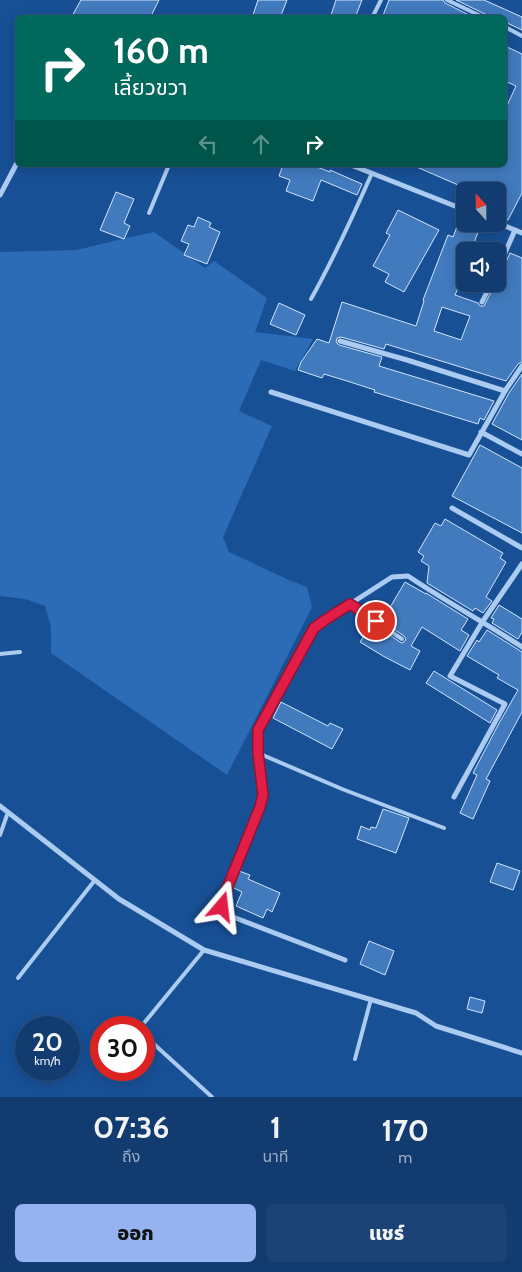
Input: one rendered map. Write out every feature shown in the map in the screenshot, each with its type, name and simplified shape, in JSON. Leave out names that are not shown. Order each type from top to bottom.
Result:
[{"type":"street","points":[[0,195],[15,167]]},
{"type":"street","points":[[356,167],[456,206]]},
{"type":"street","points":[[506,226],[522,233]]},
{"type":"street","points":[[506,251],[515,230]]},
{"type":"street","points":[[482,302],[486,292]]},
{"type":"street","points":[[340,341],[505,391]]},
{"type":"street","points":[[271,392],[469,455],[505,391],[522,366]]},
{"type":"street","points":[[481,432],[522,454]]},
{"type":"street","points":[[452,508],[522,548]]},
{"type":"street","points":[[454,797],[505,704],[450,676],[522,564]]},
{"type":"street","points":[[345,960],[226,914],[222,907],[222,901],[260,807],[263,795],[258,753],[258,730],[306,640],[314,628],[392,577],[408,576],[522,647]]},
{"type":"street","points":[[0,806],[119,899],[204,950],[416,1013],[436,1026],[522,1053]]},
{"type":"lane","points":[[373,15],[380,0]]},
{"type":"lane","points":[[447,0],[479,15]]},
{"type":"lane","points":[[507,28],[522,36]]},
{"type":"lane","points":[[149,213],[168,167]]},
{"type":"lane","points":[[311,299],[348,228],[372,173]]},
{"type":"lane","points":[[350,604],[402,639]]},
{"type":"lane","points":[[0,654],[20,652]]},
{"type":"lane","points":[[258,753],[342,789],[444,828]]},
{"type":"lane","points":[[0,835],[8,812]]},
{"type":"lane","points":[[18,978],[95,880]]},
{"type":"lane","points":[[150,1016],[204,950]]},
{"type":"lane","points":[[354,1059],[371,999]]},
{"type":"lane","points":[[155,1045],[212,1097]]},
{"type":"shaded area","points":[[154,232],[205,268],[214,261],[267,298],[255,332],[313,339],[295,371],[261,360],[239,411],[272,426],[223,537],[229,552],[307,587],[312,607],[227,775],[51,653],[51,627],[45,606],[25,599],[0,596],[0,252],[77,250]]},
{"type":"building","points":[[81,0],[159,0],[152,15],[73,15]]},
{"type":"building","points":[[258,0],[287,0],[281,15],[253,15]]},
{"type":"building","points":[[336,0],[362,0],[356,15],[331,15]]},
{"type":"building","points":[[389,0],[443,0],[445,3],[469,15],[383,15]]},
{"type":"building","points":[[456,0],[484,0],[522,17],[522,30],[507,23],[507,15],[487,15]]},
{"type":"building","points":[[507,47],[522,54],[522,193],[508,220],[506,219],[506,182],[456,182],[456,184],[417,167],[507,167],[507,106],[516,86],[507,82]]},
{"type":"building","points":[[282,167],[317,167],[330,172],[330,170],[362,184],[357,195],[321,180],[313,201],[286,191],[290,180],[279,176]]},
{"type":"building","points":[[116,192],[134,199],[124,223],[130,226],[124,239],[100,230]]},
{"type":"building","points":[[398,210],[439,230],[404,292],[385,282],[389,274],[373,266],[390,235],[386,233]]},
{"type":"building","points":[[198,217],[211,223],[209,227],[220,232],[207,264],[184,255],[189,244],[181,241],[188,225],[194,227]]},
{"type":"building","points":[[456,229],[456,232],[478,232],[474,242],[456,242],[455,295],[478,303],[480,306],[484,306],[491,292],[506,292],[506,262],[510,253],[522,258],[522,362],[518,364],[506,381],[386,344],[384,349],[341,337],[337,338],[336,342],[339,345],[382,357],[379,366],[494,401],[484,420],[480,418],[478,424],[374,392],[375,390],[324,374],[322,378],[298,370],[301,362],[317,339],[329,343],[342,302],[416,326],[423,300],[448,235],[453,237]],"holes":[[[442,307],[470,316],[461,340],[434,331]]]},
{"type":"building","points":[[279,303],[305,315],[296,335],[270,324]]},
{"type":"building","points":[[522,374],[522,440],[492,424]]},
{"type":"building","points":[[480,445],[522,468],[522,533],[452,496]]},
{"type":"building","points":[[445,519],[503,553],[500,558],[506,562],[486,597],[492,601],[483,613],[475,608],[473,611],[427,583],[429,566],[421,561],[424,556],[418,552],[435,523],[441,526]]},
{"type":"building","points":[[405,582],[468,619],[461,630],[469,635],[460,651],[422,627],[411,646],[420,651],[410,670],[360,642],[372,623],[400,642],[405,641],[404,636],[382,621]]},
{"type":"building","points":[[499,605],[522,619],[522,632],[518,639],[492,623],[494,619],[491,618]]},
{"type":"building","points":[[487,630],[522,652],[522,712],[486,779],[490,781],[473,819],[460,813],[477,775],[473,773],[518,690],[497,678],[499,675],[467,656],[477,640],[479,642]]},
{"type":"building","points":[[434,671],[497,710],[490,723],[426,683]]},
{"type":"building","points":[[281,702],[328,726],[330,723],[343,729],[332,749],[273,718]]},
{"type":"building","points":[[383,809],[409,818],[396,853],[357,839],[361,826],[370,830],[371,827],[376,828]]},
{"type":"building","points":[[497,863],[520,871],[513,890],[490,882]]},
{"type":"building","points":[[239,871],[250,875],[248,879],[280,893],[272,912],[267,909],[263,918],[236,906],[242,892],[232,887]]},
{"type":"building","points":[[369,941],[394,951],[385,975],[360,964]]},
{"type":"building","points":[[470,997],[485,1001],[482,1013],[467,1009]]},
{"type":"route","points":[[222,907],[222,901],[260,807],[263,795],[259,768],[258,730],[306,640],[314,628],[350,604],[376,621]]}]
